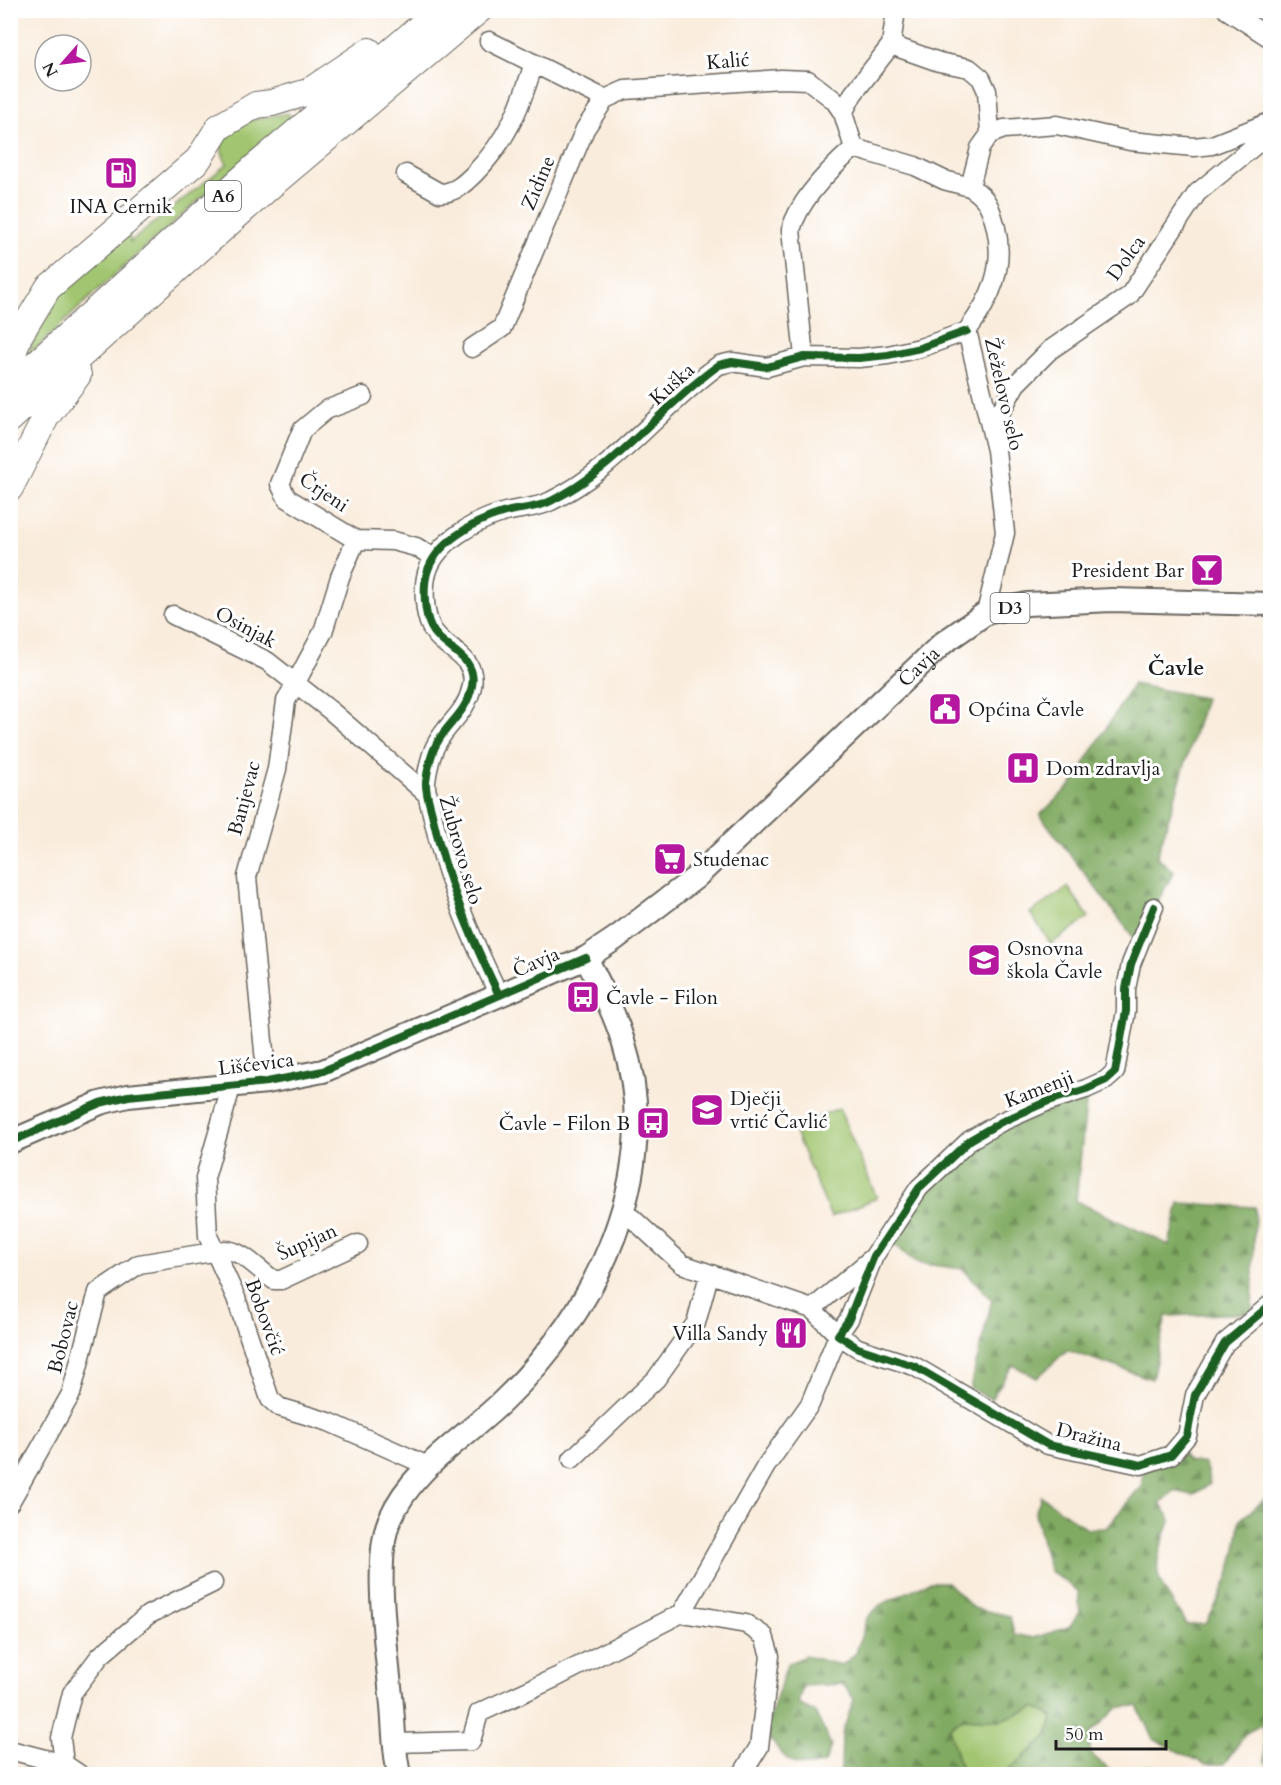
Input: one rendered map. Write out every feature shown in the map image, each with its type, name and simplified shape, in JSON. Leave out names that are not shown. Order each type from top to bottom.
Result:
[{"type":"highway","points":[[10,363],[19,336],[48,288],[198,160],[219,127],[256,105],[272,103],[308,92],[422,10]]},
{"type":"highway","name":"A6","points":[[10,387],[255,167],[440,10]]},
{"type":"highway","name":"A6","points":[[10,419],[269,187],[479,10]]},
{"type":"highway","points":[[10,488],[55,403],[94,358],[360,125],[391,94],[408,70]]},
{"type":"main road","name":"Čavja","points":[[499,995],[586,958],[695,878],[943,643],[986,613],[1027,604],[1112,600],[1270,604]]},
{"type":"main road","name":"Čavja","points":[[399,1774],[383,1608],[384,1545],[389,1520],[405,1492],[428,1466],[503,1401],[534,1370],[585,1299],[605,1260],[622,1214],[634,1165],[636,1126],[632,1081],[623,1041],[608,1002],[586,958]]},
{"type":"main road","name":"Lišćevica","points":[[10,1142],[100,1103],[156,1091],[267,1082],[323,1071],[499,995]]},
{"type":"street","points":[[843,113],[853,94],[891,45],[896,10]]},
{"type":"street","points":[[1227,10],[1270,38]]},
{"type":"street","points":[[489,41],[605,99]]},
{"type":"street","points":[[891,45],[939,62],[969,68],[981,78],[987,91],[990,134]]},
{"type":"street","points":[[406,174],[440,193],[453,191],[464,183],[506,136],[522,102],[534,63]]},
{"type":"street","name":"Kalić","points":[[605,99],[625,90],[781,79],[808,80],[834,99],[843,113],[854,148]]},
{"type":"street","name":"Zidine","points":[[472,348],[502,328],[585,129],[605,99]]},
{"type":"street","points":[[804,357],[791,230],[795,216],[830,172],[854,148],[915,166],[944,180],[970,187],[980,148],[990,134],[1004,129],[1057,125],[1130,141],[1194,147],[1212,145],[1270,122]]},
{"type":"street","name":"Dolca","points":[[991,429],[1016,384],[1050,350],[1128,296],[1197,194],[1270,133]]},
{"type":"street","name":"Žeželovo selo","points":[[970,187],[983,195],[991,206],[999,244],[1000,263],[978,316],[967,331],[996,450],[1005,533],[986,613]]},
{"type":"street","name":"Kuška","points":[[434,557],[455,537],[479,523],[502,513],[549,502],[595,474],[719,365],[732,362],[767,368],[804,357],[859,358],[888,355],[920,348],[967,331]]},
{"type":"street","name":"Črjeni","points":[[363,396],[326,410],[302,430],[280,484],[287,498],[356,540],[393,541],[416,547],[434,557]]},
{"type":"street","name":"Banjevac","points":[[267,1082],[247,877],[277,769],[286,701],[323,632],[340,577],[356,540]]},
{"type":"street","name":"Žubrovo selo","points":[[434,557],[426,574],[426,609],[431,628],[461,654],[470,667],[473,679],[462,713],[436,743],[426,784],[438,841],[465,924],[499,995]]},
{"type":"street","name":"Osinjak","points":[[173,615],[267,661],[295,684]]},
{"type":"street","name":"Žubrovo selo","points":[[295,684],[428,795]]},
{"type":"street","name":"Kamenji","points":[[838,1335],[849,1318],[874,1256],[919,1188],[970,1140],[1000,1122],[1106,1080],[1115,1072],[1126,1011],[1126,989],[1131,964],[1154,907]]},
{"type":"street","name":"Bobovčić","points":[[232,1084],[205,1178],[208,1236],[236,1298],[270,1399],[279,1407],[329,1422],[428,1466]]},
{"type":"street","points":[[395,1743],[471,1741],[478,1713],[557,1677],[682,1613],[766,1466],[810,1404],[838,1335],[812,1309],[682,1264],[632,1218],[622,1214]]},
{"type":"street","name":"Šupijan","points":[[213,1251],[233,1250],[274,1280],[290,1278],[358,1244]]},
{"type":"street","name":"Bobovac","points":[[10,1502],[71,1394],[98,1292],[139,1264],[213,1251]]},
{"type":"street","name":"Kamenji","points":[[812,1309],[874,1256]]},
{"type":"street","points":[[572,1459],[656,1380],[696,1323],[709,1275]]},
{"type":"street","name":"Dražina","points":[[838,1335],[858,1348],[914,1365],[1048,1445],[1141,1465],[1171,1455],[1187,1437],[1195,1395],[1225,1343],[1270,1305]]},
{"type":"street","points":[[71,1769],[61,1738],[72,1694],[100,1656],[148,1615],[213,1583]]},
{"type":"street","points":[[682,1613],[746,1624],[764,1636],[770,1656],[759,1747],[742,1774]]},
{"type":"street","points":[[10,1750],[71,1769]]},
{"type":"green space","points":[[288,113],[291,118],[100,288],[27,357],[52,297],[129,232],[130,242],[227,164],[221,147],[233,123]]},
{"type":"green space","points":[[1133,684],[1205,698],[1157,857],[1174,872],[1136,941],[1040,815],[1072,784]]},
{"type":"green space","points":[[1068,887],[1089,917],[1051,944],[1030,913]]},
{"type":"green space","points":[[1087,1095],[1076,1201],[1169,1245],[1179,1203],[1255,1207],[1252,1313],[1166,1316],[1152,1379],[1067,1350],[1037,1378],[1013,1365],[991,1399],[970,1388],[992,1300],[963,1269],[916,1263],[890,1240],[926,1190],[978,1140]]},
{"type":"green space","points":[[839,1108],[877,1198],[831,1217],[793,1128]]},
{"type":"green space","points":[[1183,1454],[1187,1461],[1205,1464],[1210,1484],[1193,1495],[1174,1491],[1160,1504],[1171,1519],[1159,1553],[1158,1575],[1187,1625],[1206,1624],[1229,1574],[1236,1550],[1240,1520],[1270,1495],[1270,1768],[1265,1762],[1263,1724],[1246,1733],[1224,1764],[1205,1764],[1153,1739],[1137,1706],[1118,1707],[1090,1734],[1090,1753],[1114,1774],[1004,1774],[1048,1736],[1053,1717],[1036,1707],[1001,1720],[963,1718],[949,1728],[962,1774],[835,1774],[841,1771],[842,1734],[854,1699],[843,1684],[803,1686],[798,1704],[815,1712],[831,1745],[825,1763],[804,1766],[790,1761],[765,1733],[787,1664],[805,1656],[842,1665],[856,1653],[867,1618],[880,1605],[929,1582],[947,1582],[973,1608],[1010,1616],[1014,1634],[1033,1638],[1069,1627],[1080,1612],[1078,1591],[1049,1570],[1035,1514],[1041,1496],[1087,1529],[1106,1528],[1141,1486],[1144,1467]]},
{"type":"green space","points":[[1036,1707],[1053,1717],[1048,1736],[1004,1774],[962,1774],[949,1729],[963,1718],[1001,1720]]},
{"type":"green space","points":[[1146,1766],[1165,1767],[1164,1774],[1140,1774]]},
{"type":"cycle path","points":[[499,995],[453,887],[426,791],[427,773],[435,747],[466,704],[472,686],[470,667],[436,635],[427,615],[425,600],[427,573],[438,552],[457,535],[480,522],[502,513],[545,504],[575,488],[618,455],[677,399],[719,365],[732,362],[767,367],[804,357],[859,358],[888,355],[920,348],[967,331]]},
{"type":"cycle path","points":[[1154,907],[1131,964],[1126,989],[1126,1011],[1115,1072],[1106,1080],[1046,1102],[1001,1122],[970,1140],[919,1188],[874,1256],[849,1319],[838,1335],[858,1348],[914,1366],[1048,1445],[1141,1465],[1171,1455],[1187,1436],[1195,1395],[1225,1343],[1270,1305]]},
{"type":"cycle path","points":[[10,1142],[100,1103],[128,1096],[267,1082],[323,1071],[586,958]]},
{"type":"place","name":"INA Cernik","points":[[121,173]]},
{"type":"place","name":"President Bar","points":[[1207,570]]},
{"type":"place","name":"Općina Čavle","points":[[945,709]]},
{"type":"place","name":"Dom zdravlja","points":[[1023,768]]},
{"type":"place","name":"Studenac","points":[[670,859]]},
{"type":"place","name":"Osnovna škola Čavle","points":[[984,960]]},
{"type":"place","name":"Čavle - Filon","points":[[583,997]]},
{"type":"place","name":"Dječji vrtić Čavlić","points":[[707,1110]]},
{"type":"place","name":"Čavle - Filon B","points":[[653,1123]]},
{"type":"place","name":"Villa Sandy","points":[[791,1333]]},
{"type":"district","name":"Čavle","points":[[1176,668]]}]
